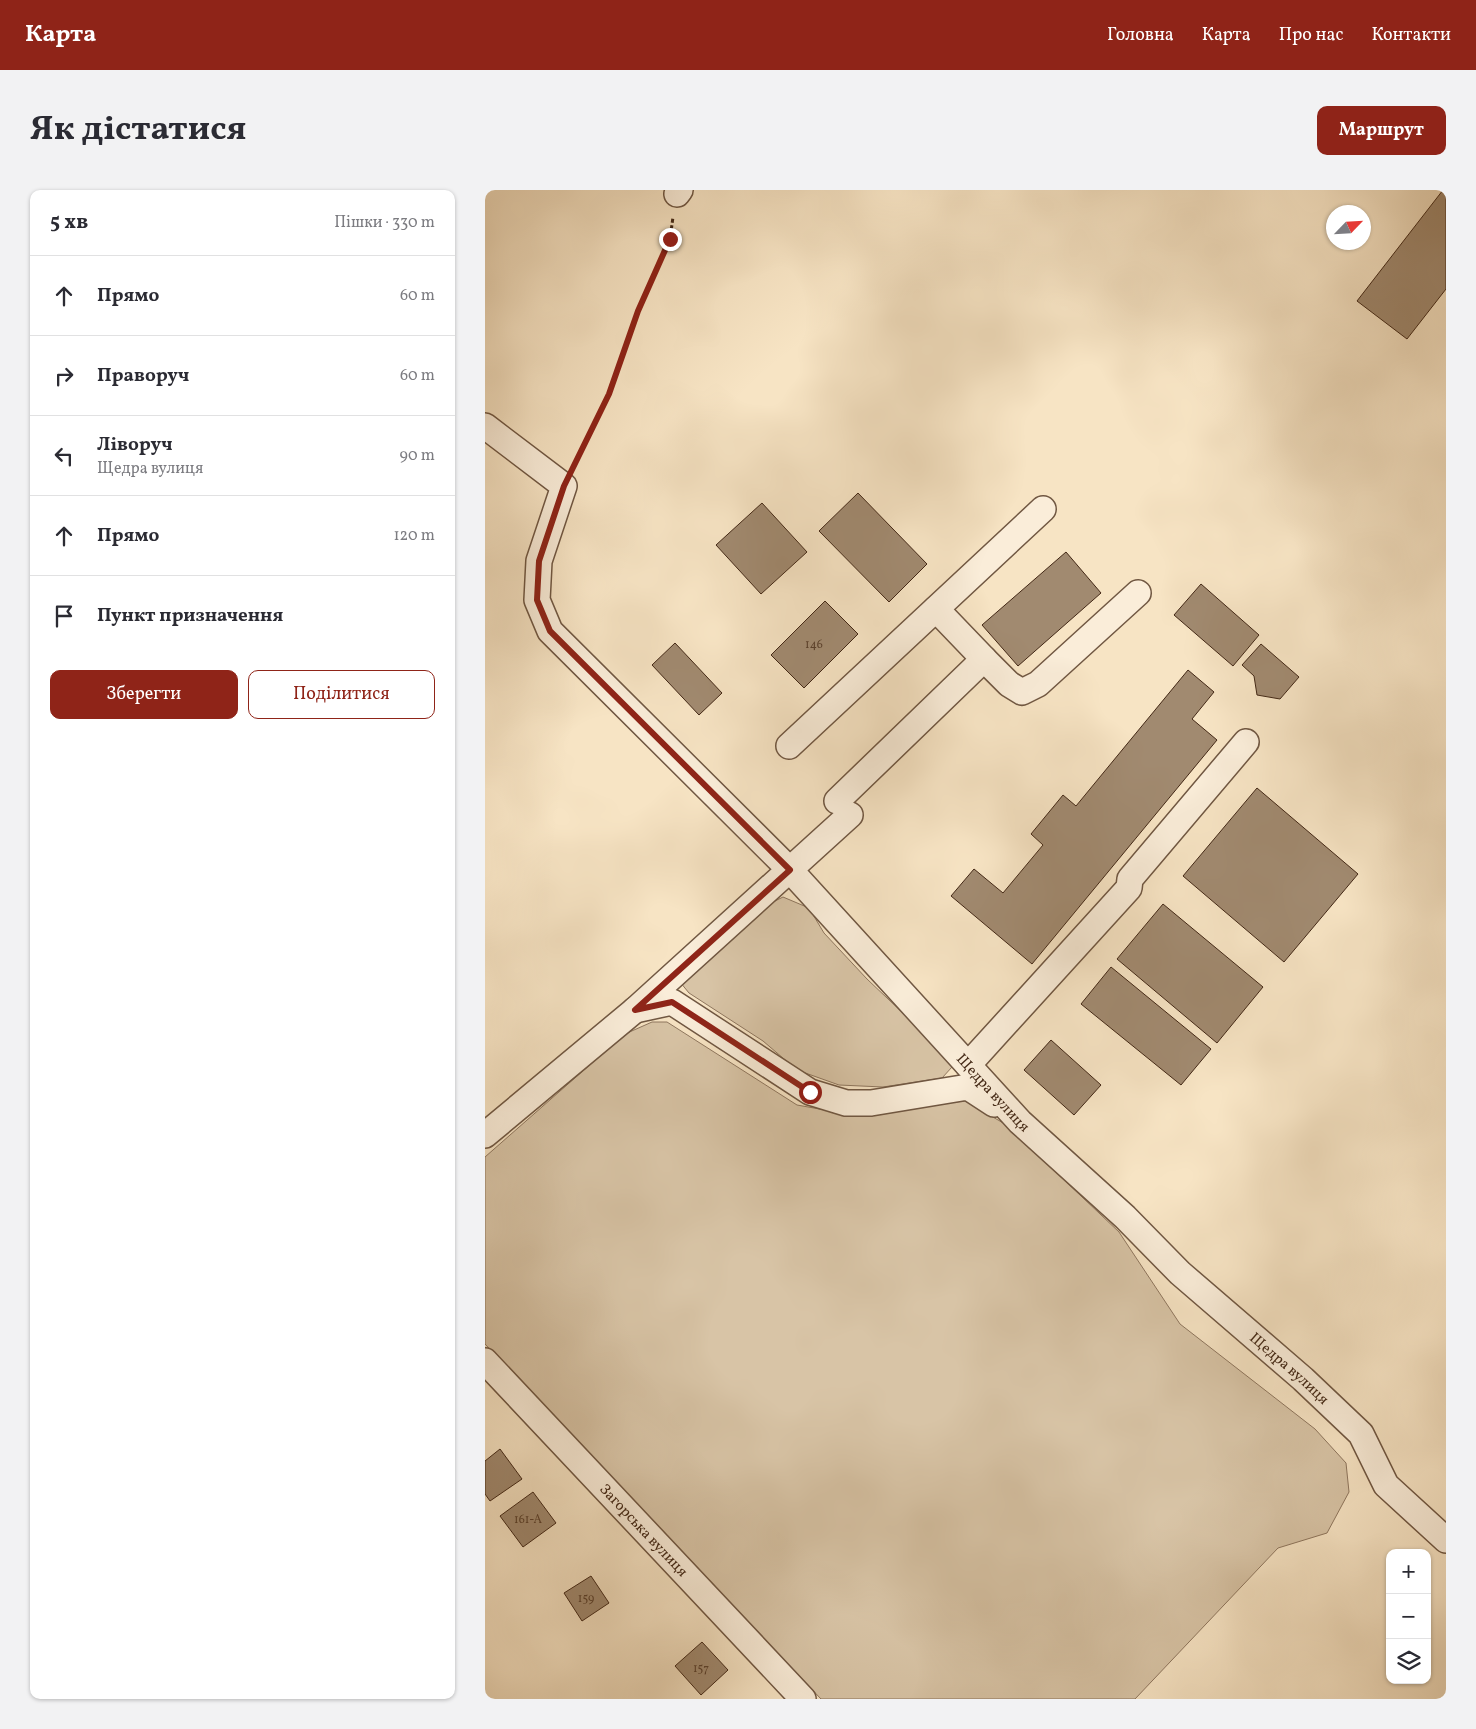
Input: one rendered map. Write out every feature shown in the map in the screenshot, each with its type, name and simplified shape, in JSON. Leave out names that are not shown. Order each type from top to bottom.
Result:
[{"type":"street","points":[[485,426],[564,486]]},
{"type":"street","name":"Щедра вулиця","points":[[564,486],[539,561],[537,600],[550,631],[790,870],[1020,1122],[1125,1217],[1180,1272],[1303,1378],[1361,1434],[1387,1485],[1446,1540]]},
{"type":"street","points":[[789,746],[1043,509]]},
{"type":"street","points":[[936,609],[983,660],[1009,684],[1022,692],[1038,684],[1138,593]]},
{"type":"street","points":[[485,1135],[635,1010],[790,870],[844,808],[983,660]]},
{"type":"street","points":[[968,1065],[1129,888],[1130,879],[1246,742]]},
{"type":"street","points":[[635,1010],[672,1002],[810,1092],[846,1103],[871,1103],[968,1087],[1020,1122]]},
{"type":"street","name":"Загорська вулиця","points":[[485,1361],[803,1699]]},
{"type":"path","points":[[564,486],[609,394],[638,311],[670,239],[679,192]]},
{"type":"shaded area","points":[[783,897],[809,908],[824,933],[867,979],[946,1054],[952,1067],[942,1078],[883,1087],[839,1085],[797,1070],[763,1041],[689,993],[680,982],[757,910]]},
{"type":"shaded area","points":[[652,1022],[667,1022],[797,1105],[842,1113],[965,1101],[1005,1124],[1119,1232],[1180,1324],[1315,1429],[1346,1463],[1349,1492],[1327,1533],[1278,1548],[1135,1699],[821,1699],[485,1344],[485,1157],[625,1034]]},
{"type":"building","points":[[1443,190],[1446,190],[1446,289],[1407,339],[1357,301]]},
{"type":"building","points":[[858,493],[927,564],[889,602],[819,531]]},
{"type":"building","points":[[762,503],[807,552],[761,594],[716,545]]},
{"type":"building","points":[[1066,552],[1101,593],[1018,666],[982,625]]},
{"type":"building","points":[[1201,584],[1259,635],[1233,666],[1174,615]]},
{"type":"building","points":[[825,601],[858,634],[804,688],[771,655]]},
{"type":"building","points":[[675,643],[722,693],[699,715],[652,665]]},
{"type":"building","points":[[1261,644],[1299,677],[1280,699],[1257,695],[1254,676],[1242,665]]},
{"type":"building","points":[[1188,670],[1214,692],[1192,719],[1217,740],[1032,964],[951,896],[974,869],[1003,893],[1043,845],[1031,834],[1063,795],[1076,806]]},
{"type":"building","points":[[1257,788],[1358,874],[1284,962],[1183,876]]},
{"type":"building","points":[[1163,904],[1263,987],[1217,1043],[1117,959]]},
{"type":"building","points":[[1111,967],[1211,1049],[1181,1085],[1081,1004]]},
{"type":"building","points":[[1051,1040],[1101,1085],[1074,1115],[1024,1070]]},
{"type":"building","points":[[500,1449],[522,1479],[490,1501],[485,1494],[485,1461]]},
{"type":"building","points":[[533,1492],[556,1523],[523,1547],[500,1516]]},
{"type":"building","points":[[591,1576],[609,1603],[582,1621],[564,1593]]},
{"type":"building","points":[[702,1642],[728,1670],[701,1695],[675,1666]]},
{"type":"route","points":[[670,239],[638,311],[609,394],[564,486],[539,561],[537,600],[550,631],[790,870],[635,1010],[672,1002],[810,1092]]}]
